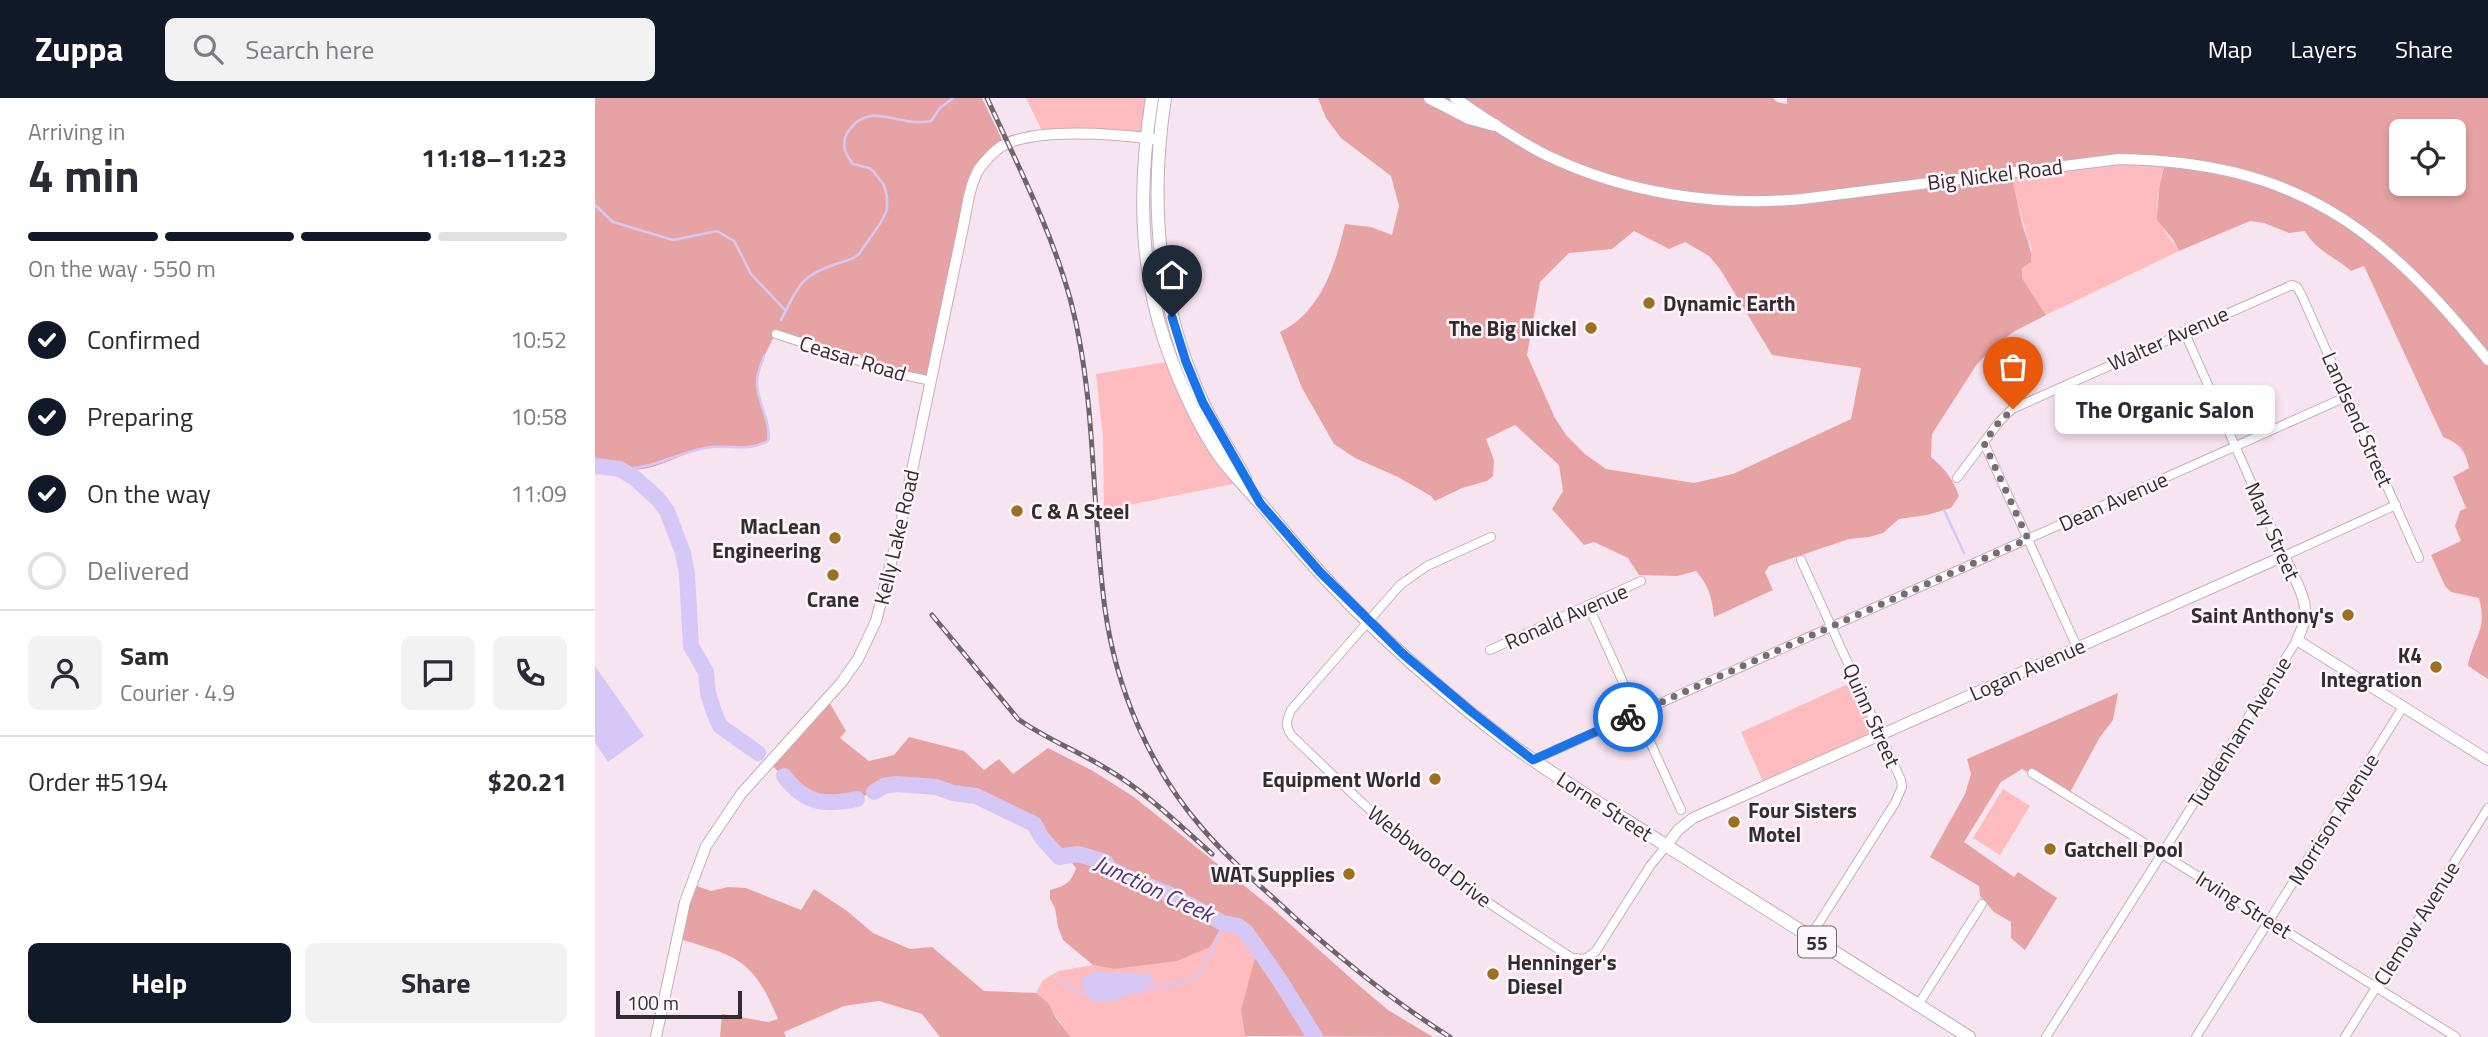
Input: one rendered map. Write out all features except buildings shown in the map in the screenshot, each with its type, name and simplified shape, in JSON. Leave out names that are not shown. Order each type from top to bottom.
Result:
[{"type":"main road","name":"55","points":[[1152,98],[1152,139]]},
{"type":"main road","name":"55","points":[[1152,139],[1165,98]]},
{"type":"main road","points":[[1430,98],[1469,118],[1495,125]]},
{"type":"main road","name":"Lorne Street","points":[[1152,139],[1159,238],[1168,302],[1186,362],[1203,403],[1254,494],[1301,551],[1369,621],[1463,705],[1533,760],[1969,1037]]},
{"type":"street","name":"Big Nickel Road","points":[[1455,98],[1544,153],[1599,176],[1665,194],[1730,201],[1802,199],[2119,159],[2153,159],[2222,169],[2273,183],[2323,206],[2358,227],[2411,272],[2455,319],[2488,360]]},
{"type":"street","name":"Kelly Lake Road","points":[[656,1037],[676,939],[699,860],[722,819],[763,768],[841,683],[858,659],[876,621],[900,528],[973,186],[985,161],[1002,146],[1028,137],[1092,134],[1152,139]]},
{"type":"street","name":"Walter Avenue","points":[[1957,478],[1999,422],[2013,409],[2292,285]]},
{"type":"street","name":"Landsend Street","points":[[2292,285],[2297,287],[2302,296],[2419,558]]},
{"type":"street","name":"Mary Street","points":[[2184,331],[2307,608],[2306,623],[2297,640]]},
{"type":"street","name":"Ceasar Road","points":[[776,334],[899,374],[931,381]]},
{"type":"street","name":"Dean Avenue","points":[[1533,760],[2348,396]]},
{"type":"street","points":[[1984,443],[2077,647]]},
{"type":"street","name":"Logan Avenue","points":[[1667,845],[1678,830],[1693,818],[2396,505]]},
{"type":"street","points":[[1369,621],[1400,585],[1413,575],[1491,537]]},
{"type":"street","name":"Quinn Street","points":[[1801,560],[1901,780],[1900,793],[1809,937]]},
{"type":"street","name":"Ronald Avenue","points":[[1490,650],[1641,581]]},
{"type":"street","points":[[1588,606],[1681,810]]},
{"type":"street","name":"Webbwood Drive","points":[[1369,621],[1291,710],[1287,729],[1374,814],[1473,893],[1572,958],[1585,959],[1596,951],[1650,866],[1667,845]]},
{"type":"street","points":[[2297,640],[2488,760]]},
{"type":"street","name":"Tuddenham Avenue","points":[[2046,1037],[2297,640]]},
{"type":"street","name":"Morrison Avenue","points":[[2196,1037],[2403,707]]},
{"type":"street","name":"Irving Street","points":[[2032,773],[2456,1037]]},
{"type":"street","name":"Clemow Avenue","points":[[2345,1037],[2488,808]]},
{"type":"street","points":[[1918,1005],[1982,904]]},
{"type":"shaded area","points":[[595,98],[982,98],[1005,146],[980,170],[931,381],[775,335],[757,376],[769,441],[747,448],[702,449],[643,469],[595,465]]},
{"type":"shaded area","points":[[1026,98],[1151,98],[1145,139],[1045,137]]},
{"type":"shaded area","points":[[1318,98],[1773,98],[1777,102],[1787,104],[1787,98],[2488,98],[2488,679],[2468,666],[2481,626],[2479,598],[2451,592],[2445,586],[2431,555],[2461,541],[2455,526],[2460,511],[2466,508],[2453,477],[2469,468],[2461,448],[2443,437],[2364,266],[2351,271],[2320,248],[2305,231],[2289,233],[2264,223],[2250,221],[2179,251],[2157,220],[2159,188],[2165,162],[2153,160],[2010,172],[2031,252],[2031,262],[2022,268],[2022,278],[2046,315],[1998,343],[1977,364],[1932,434],[1931,457],[1948,475],[1959,496],[1951,508],[1899,519],[1883,533],[1849,539],[1769,566],[1765,572],[1773,590],[1714,617],[1709,592],[1696,571],[1677,576],[1639,575],[1628,558],[1594,542],[1584,545],[1552,509],[1563,491],[1559,465],[1515,425],[1486,439],[1494,460],[1493,476],[1487,481],[1462,488],[1435,501],[1398,477],[1355,458],[1334,444],[1302,388],[1280,332],[1306,313],[1316,300],[1331,271],[1345,224],[1371,227],[1392,235],[1399,206],[1391,176],[1341,138],[1326,118]],"holes":[[[1634,231],[1669,249],[1685,242],[1709,256],[1720,269],[1772,355],[1861,368],[1851,419],[1733,474],[1694,483],[1606,469],[1585,454],[1566,435],[1555,418],[1527,355],[1540,282],[1569,253],[1612,249]]]},
{"type":"shaded area","points":[[2165,161],[2158,198],[2159,216],[2166,233],[2179,251],[2046,315],[2022,278],[2022,268],[2032,249],[2009,172],[2098,162]]},
{"type":"shaded area","points":[[1172,361],[1243,482],[1104,510],[1103,438],[1096,374]]},
{"type":"shaded area","points":[[595,666],[644,736],[608,762],[595,743]]},
{"type":"shaded area","points":[[1857,680],[1881,733],[1765,786],[1741,732]]},
{"type":"shaded area","points":[[2118,693],[2113,720],[2100,737],[2068,796],[2022,769],[2001,782],[1964,842],[2014,877],[2018,872],[2057,898],[2025,950],[2011,938],[2011,922],[1994,912],[1980,896],[1979,886],[1930,857],[1965,794],[1971,774],[1967,759]]},
{"type":"shaded area","points":[[828,700],[846,731],[840,738],[869,761],[894,755],[909,737],[964,751],[984,770],[999,759],[1013,774],[1048,748],[1093,771],[1134,797],[1272,908],[1388,1010],[1433,1037],[1245,1036],[1241,1010],[1258,947],[1243,931],[1224,922],[1210,947],[1177,961],[1114,969],[1093,965],[1063,940],[1050,899],[1050,890],[1067,883],[1076,868],[1067,856],[1059,856],[1042,838],[1034,824],[976,795],[953,793],[936,787],[896,783],[858,799],[825,803],[805,796],[793,787],[769,762]]},
{"type":"shaded area","points":[[2003,789],[2030,806],[2000,855],[1973,838]]},
{"type":"shaded area","points":[[691,884],[711,891],[728,887],[746,888],[801,910],[814,889],[873,933],[910,949],[932,947],[984,991],[1036,993],[1049,1004],[1071,1037],[940,1037],[922,1014],[879,1001],[844,1006],[784,1032],[786,1037],[720,1037],[722,1014],[768,1022],[778,1019],[760,983],[740,962],[677,938]]},
{"type":"shaded area","points":[[1224,922],[1238,926],[1258,947],[1251,977],[1245,1036],[1248,1037],[1071,1037],[1051,1008],[1036,993],[1043,980],[1059,971],[1093,965],[1114,969],[1210,947]]},
{"type":"shaded area","points":[[1097,972],[1151,974],[1155,983],[1115,1001],[1095,1002],[1085,992],[1082,978]]},
{"type":"waterway","points":[[781,320],[805,280],[812,274],[859,254],[887,210],[884,185],[869,168],[853,164],[848,157],[844,145],[847,133],[865,117],[884,116],[906,121],[931,121],[940,108],[953,98]]},
{"type":"waterway","points":[[595,205],[613,222],[673,240],[717,231],[734,241],[751,274],[786,311]]},
{"type":"waterway","points":[[620,469],[645,466],[710,447],[746,447],[768,441],[768,426],[757,384],[764,356]]},
{"type":"waterway","name":"Junction Creek","points":[[595,466],[620,469],[636,479],[667,511],[683,553],[687,574],[691,646],[706,672],[708,693],[714,712],[720,726],[758,753]]},
{"type":"waterway","points":[[1944,510],[1964,553]]},
{"type":"waterway","name":"Junction Creek","points":[[784,776],[800,792],[816,801],[857,799]]},
{"type":"waterway","name":"Junction Creek","points":[[874,792],[884,786],[896,784],[936,787],[953,793],[976,796],[1034,824],[1059,857],[1078,854],[1105,862],[1110,869],[1124,876],[1173,896],[1223,923],[1238,926],[1246,932],[1279,979],[1315,1037]]},
{"type":"waterway","points":[[1137,992],[1193,980],[1205,966],[1205,960],[1211,956],[1223,923]]},
{"type":"waterway","points":[[1061,981],[1082,994],[1089,995]]},
{"type":"railway","points":[[987,98],[1044,224],[1071,302],[1085,378],[1101,571],[1110,639],[1127,697],[1151,753],[1183,804],[1234,862],[1349,964],[1409,1010],[1450,1037]]},
{"type":"railway","points":[[932,615],[1018,719],[1121,778],[1212,854]]},
{"type":"way so far","points":[[1628,717],[2028,539],[1984,443],[1993,429],[2013,409]]},
{"type":"place","name":"Dynamic Earth","points":[[1649,303]]},
{"type":"place","name":"The Big Nickel","points":[[1591,328]]},
{"type":"place","name":"The Organic Salon","points":[[2013,409]]},
{"type":"place","name":"C & A Steel","points":[[1017,511]]},
{"type":"place","name":"MacLean Engineering","points":[[835,538]]},
{"type":"place","name":"Crane","points":[[833,575]]},
{"type":"place","name":"Saint Anthony's","points":[[2348,615]]},
{"type":"place","name":"K4 Integration","points":[[2436,667]]},
{"type":"place","name":"Equipment World","points":[[1435,779]]},
{"type":"place","name":"Four Sisters Motel","points":[[1734,822]]},
{"type":"place","name":"Gatchell Pool","points":[[2050,849]]},
{"type":"place","name":"WAT Supplies","points":[[1349,874]]},
{"type":"place","name":"Henninger's Diesel","points":[[1493,974]]},
{"type":"route","points":[[1172,317],[1203,403],[1254,494],[1320,572],[1403,654],[1533,760],[1628,717]]}]
